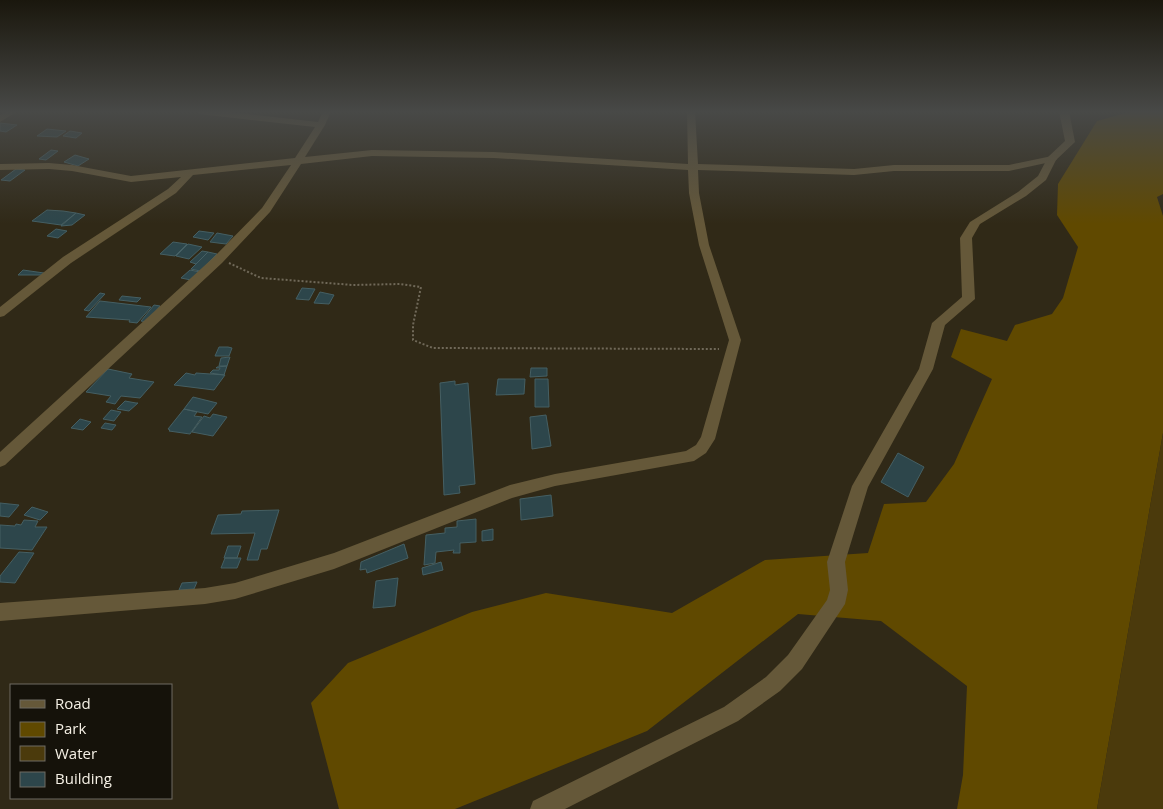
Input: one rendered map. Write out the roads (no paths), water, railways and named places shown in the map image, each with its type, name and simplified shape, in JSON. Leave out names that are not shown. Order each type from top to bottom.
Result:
[{"type":"street","points":[[0,461],[218,260],[266,210],[305,149]]},
{"type":"street","points":[[0,612],[205,596],[235,590],[290,576],[334,561],[510,492],[555,480],[689,457],[701,448],[708,439],[735,340],[704,245],[694,193],[693,149]]},
{"type":"street","points":[[541,809],[731,714],[773,684],[795,662],[836,604],[839,590],[836,562],[860,486],[926,369],[939,323],[969,298],[966,238],[976,222],[1022,194],[1042,178],[1052,159],[1063,149]]},
{"type":"street","points":[[0,167],[57,167],[86,170],[131,179],[372,153],[538,157],[694,167],[854,172],[894,168],[1008,168],[1052,159]]},
{"type":"street","points":[[0,313],[67,260],[172,192],[191,172]]},
{"type":"water","points":[[1163,433],[1163,809],[1097,809]]}]
